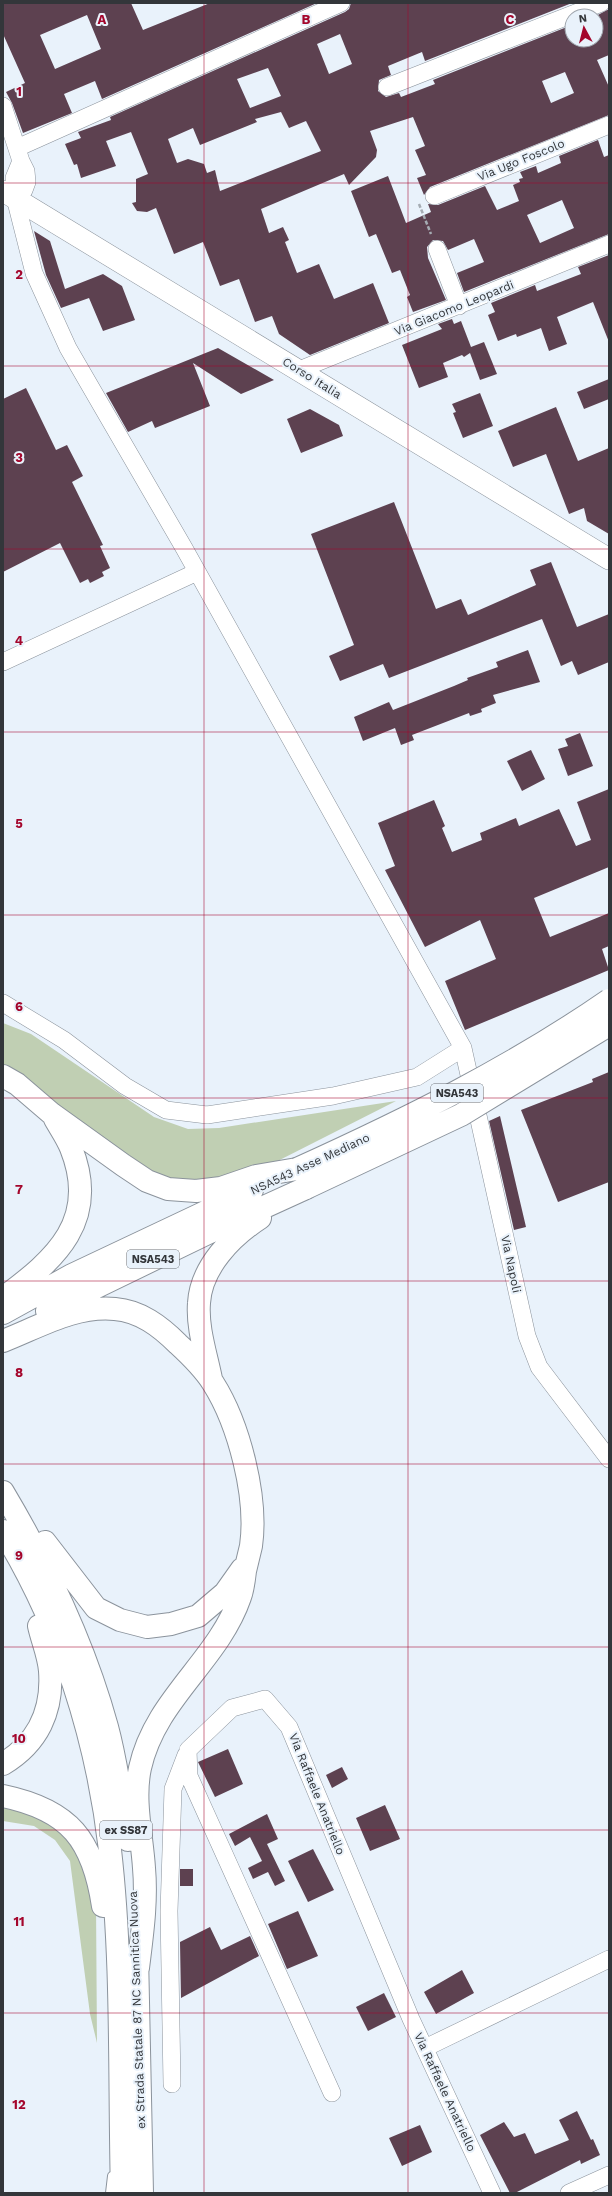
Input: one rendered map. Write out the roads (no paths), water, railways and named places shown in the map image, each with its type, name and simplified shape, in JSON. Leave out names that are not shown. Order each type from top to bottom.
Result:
[{"type":"highway","name":"NSA543 Asse Mediano","points":[[3,1335],[301,1179],[382,1131],[453,1095],[532,1050],[609,1000]]},
{"type":"highway","name":"NSA543 Asse Mediano","points":[[3,1313],[72,1275],[301,1179],[461,1115],[609,1026]]},
{"type":"highway","points":[[3,1076],[17,1084],[52,1114],[123,1165],[147,1181],[168,1189],[196,1191],[221,1188],[256,1176],[301,1179]]},
{"type":"highway","points":[[3,1298],[40,1269],[63,1245],[79,1212],[79,1179],[71,1149],[52,1114]]},
{"type":"highway","points":[[212,1382],[201,1333],[199,1302],[208,1272],[224,1248],[301,1179]]},
{"type":"highway","points":[[3,1341],[59,1317],[86,1309],[115,1309],[142,1316],[164,1330],[212,1382],[227,1409],[240,1446],[248,1483],[252,1514],[251,1544],[240,1596],[227,1624],[164,1711],[149,1738],[140,1771],[138,1810],[144,1870],[144,1907],[138,1968]]},
{"type":"highway","points":[[3,1492],[35,1528],[61,1565],[96,1608],[120,1620],[147,1627],[171,1624],[198,1616],[225,1594],[247,1561]]},
{"type":"highway","name":"ex Strada Statale 87 NC Sannitica Nuova","points":[[3,1492],[45,1565],[72,1623],[91,1673],[107,1728],[129,1849],[138,1968],[142,2193]]},
{"type":"highway","name":"ex Strada Statale 87 NC Sannitica Nuova","points":[[3,1530],[25,1569],[54,1630],[72,1680],[88,1732],[105,1814],[114,1888],[119,2006],[122,2193]]},
{"type":"highway","points":[[3,1764],[22,1752],[38,1732],[48,1707],[50,1671],[25,1569]]},
{"type":"highway","points":[[3,1796],[36,1805],[62,1820],[83,1842],[96,1869],[119,2006]]},
{"type":"street","points":[[19,154],[341,3]]},
{"type":"street","points":[[387,87],[601,3]]},
{"type":"street","points":[[3,106],[26,170],[27,182],[24,190],[9,194]]},
{"type":"street","name":"Via Ugo Foscolo","points":[[434,196],[609,125]]},
{"type":"street","name":"Corso Italia","points":[[9,194],[609,560]]},
{"type":"street","name":"Via Napoli","points":[[9,194],[34,273],[68,348],[197,572],[463,1048],[527,1336],[539,1367],[609,1459]]},
{"type":"street","name":"Via Giacomo Leopardi","points":[[299,370],[609,244]]},
{"type":"street","points":[[437,249],[459,306]]},
{"type":"street","points":[[3,662],[197,572]]},
{"type":"street","points":[[3,1003],[64,1040],[125,1086],[166,1110],[207,1115],[334,1096],[416,1077],[463,1048]]},
{"type":"street","name":"Via Raffaele Anatriello","points":[[188,1750],[232,1708],[265,1699],[289,1727],[425,2048],[492,2193]]},
{"type":"street","points":[[172,2084],[169,1911],[173,1789],[188,1750]]},
{"type":"street","points":[[188,1750],[189,1776],[332,2093]]},
{"type":"street","points":[[425,2048],[609,1959]]},
{"type":"street","points":[[569,2193],[609,2175]]},
{"type":"lane","points":[[110,2193],[120,2114]]},
{"type":"lane","points":[[141,2170],[145,2193]]}]
